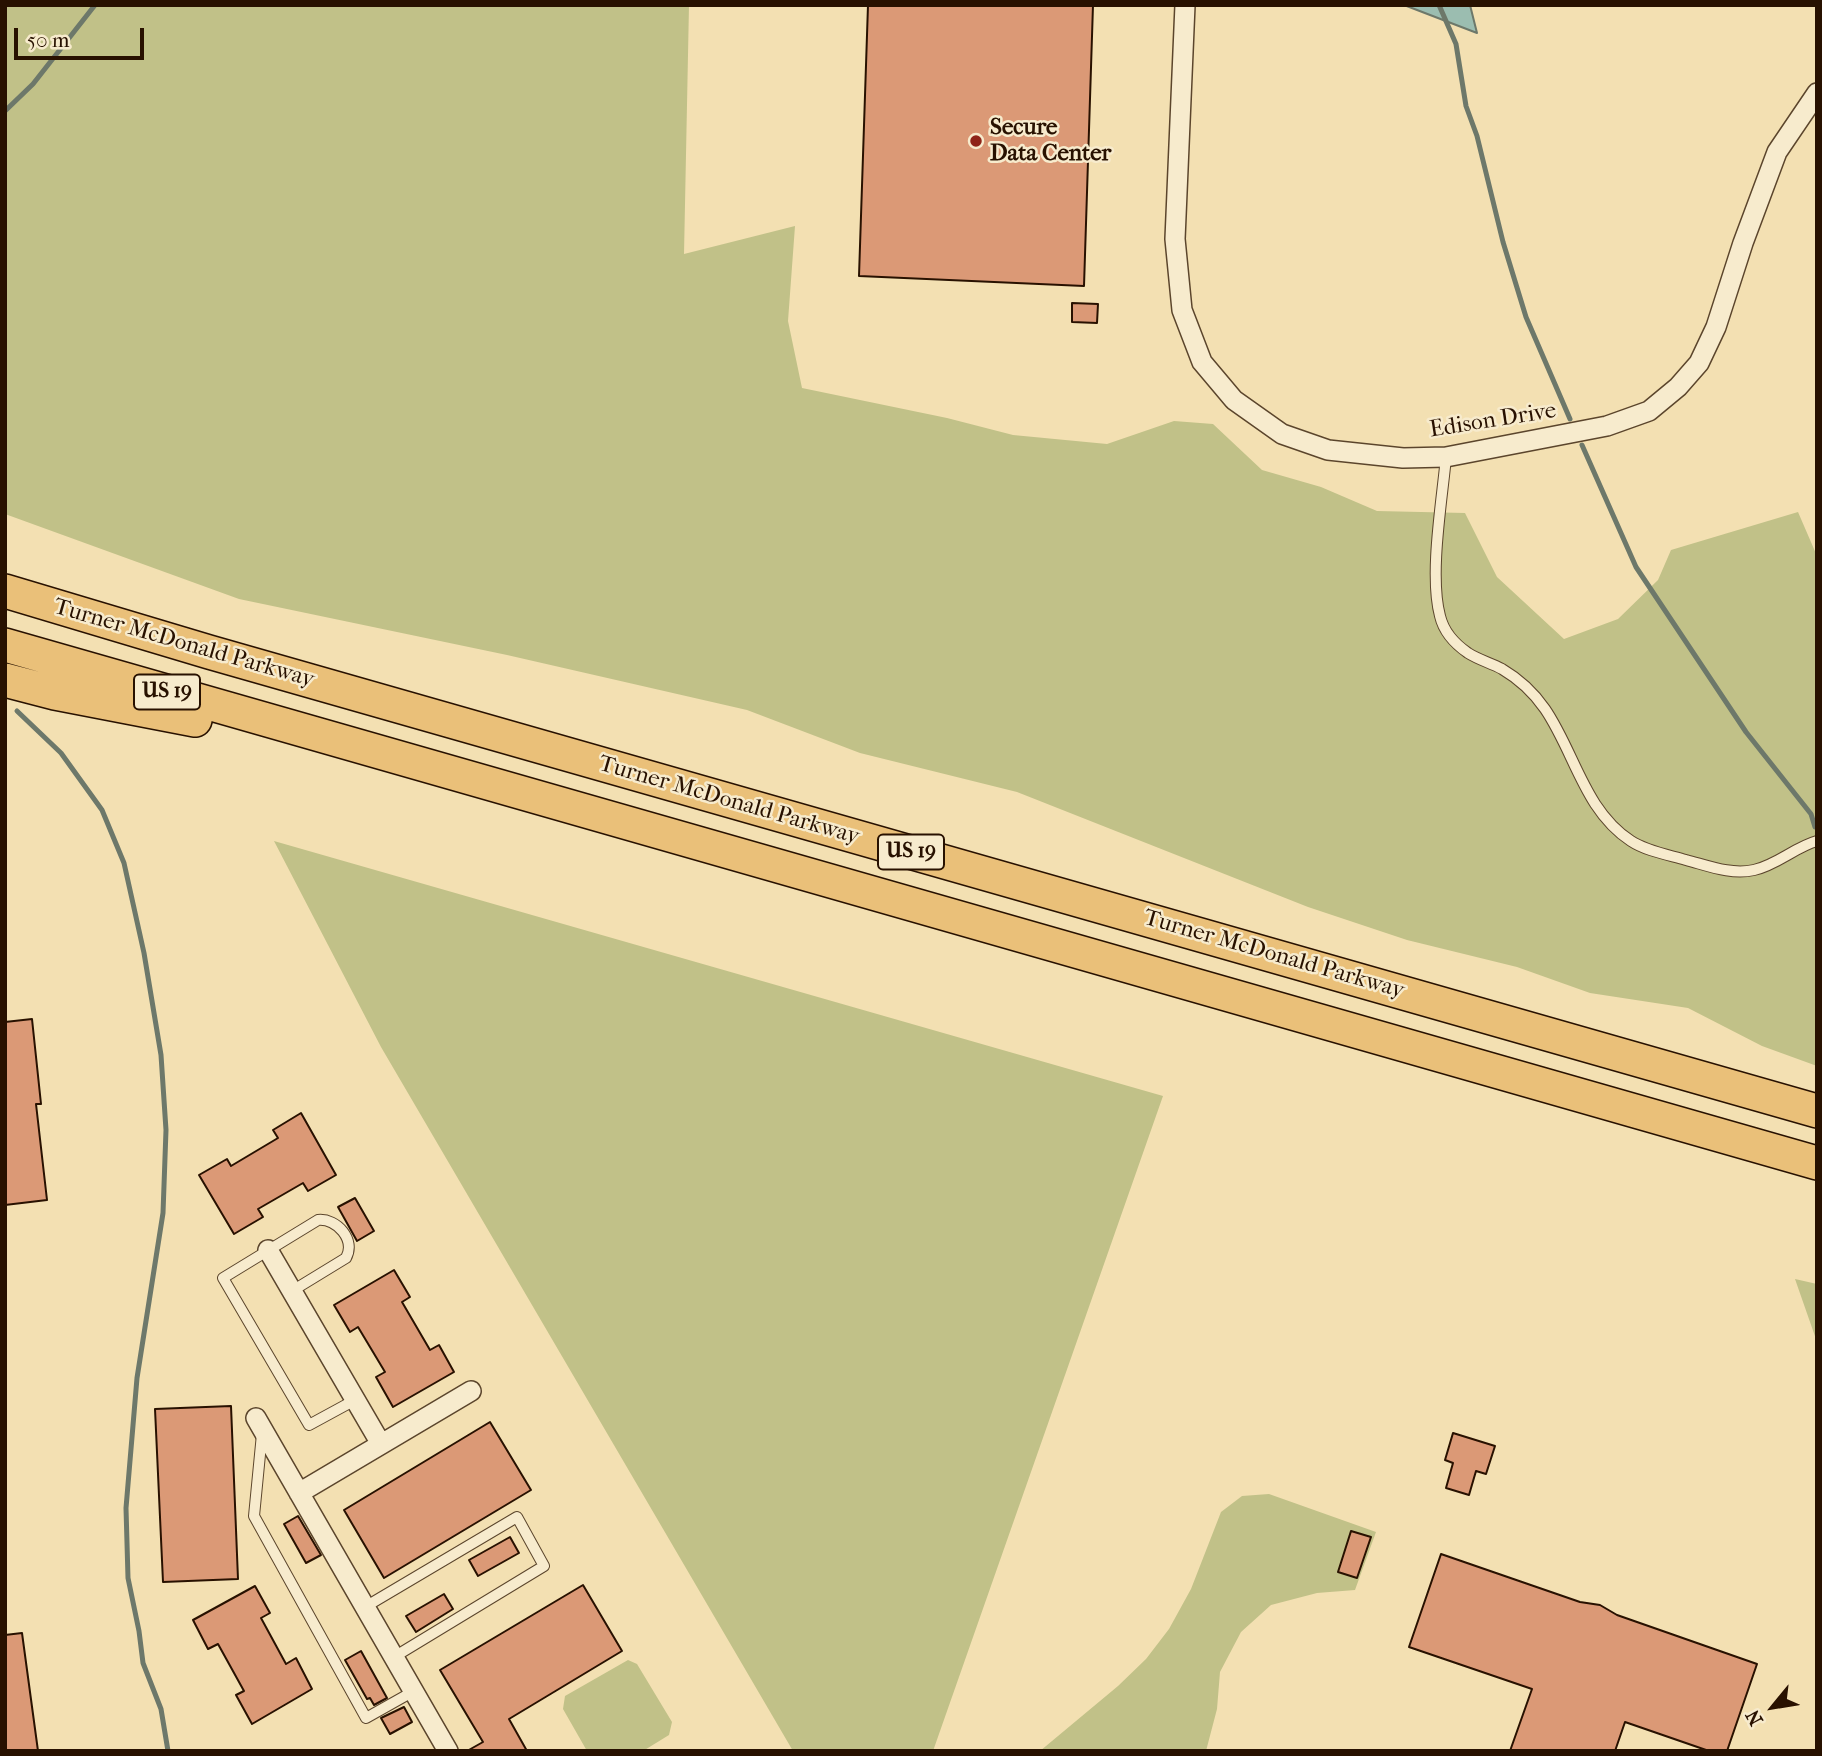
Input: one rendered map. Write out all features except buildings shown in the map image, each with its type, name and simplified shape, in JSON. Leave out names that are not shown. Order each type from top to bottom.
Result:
[{"type":"highway","name":"Turner McDonald Parkway","points":[[5,591],[739,804],[1817,1111]]},
{"type":"highway","name":"US 19","points":[[5,645],[1817,1163]]},
{"type":"highway","points":[[5,680],[209,722],[328,739]]},
{"type":"highway","points":[[1761,1093],[1817,1103]]},
{"type":"street","name":"Edison Drive","points":[[1185,5],[1175,239],[1182,310],[1202,362],[1234,400],[1282,434],[1328,450],[1403,458],[1446,457],[1607,426],[1648,411],[1678,387],[1699,363],[1716,327],[1743,243],[1777,152],[1817,93]]},
{"type":"street","points":[[268,1250],[381,1444]]},
{"type":"street","points":[[299,1493],[471,1391]]},
{"type":"street","points":[[259,1424],[448,1751]]},
{"type":"lane","points":[[1446,457],[1436,593],[1440,619],[1450,639],[1471,655],[1503,670],[1528,688],[1545,709],[1591,798],[1611,825],[1633,842],[1732,872],[1755,870],[1817,841]]},
{"type":"lane","points":[[292,1291],[346,1258],[349,1242],[335,1222],[318,1220],[223,1278],[309,1425],[355,1400]]},
{"type":"lane","points":[[259,1424],[254,1516],[366,1718],[414,1692]]},
{"type":"lane","points":[[365,1607],[517,1517],[544,1566],[394,1657]]},
{"type":"green space","points":[[5,5],[689,5],[684,254],[795,226],[788,321],[802,388],[947,418],[1013,435],[1107,444],[1174,421],[1213,424],[1262,470],[1321,487],[1377,511],[1465,513],[1497,577],[1564,639],[1618,619],[1658,580],[1671,550],[1798,512],[1817,556],[1817,1066],[1762,1046],[1688,1008],[1590,993],[1517,967],[1407,940],[1308,907],[1017,792],[860,753],[747,710],[507,655],[239,599],[5,514]]},
{"type":"green space","points":[[274,841],[1163,1096],[933,1751],[793,1751],[381,1047]]},
{"type":"green space","points":[[1795,1279],[1817,1284],[1817,1342]]},
{"type":"green space","points":[[1269,1494],[1376,1532],[1355,1590],[1317,1593],[1271,1605],[1241,1632],[1220,1672],[1217,1709],[1206,1751],[1040,1751],[1118,1686],[1146,1659],[1169,1629],[1191,1589],[1221,1512],[1242,1496]]},
{"type":"green space","points":[[628,1660],[637,1664],[672,1722],[669,1735],[643,1751],[587,1751],[563,1709],[565,1696]]},
{"type":"shaded area","points":[[1404,5],[1470,5],[1477,33]]},
{"type":"waterway","points":[[5,111],[33,84],[95,5]]},
{"type":"waterway","points":[[1439,5],[1456,44],[1466,106],[1477,136],[1503,242],[1526,317],[1570,419]]},
{"type":"waterway","points":[[1582,445],[1636,567],[1746,732],[1811,814],[1815,827]]},
{"type":"waterway","points":[[17,711],[61,753],[102,810],[124,863],[144,953],[161,1055],[166,1130],[163,1213],[137,1378],[126,1508],[128,1578],[143,1663],[161,1709],[168,1751]]},
{"type":"place","name":"Secure Data Center","points":[[976,141]]}]
